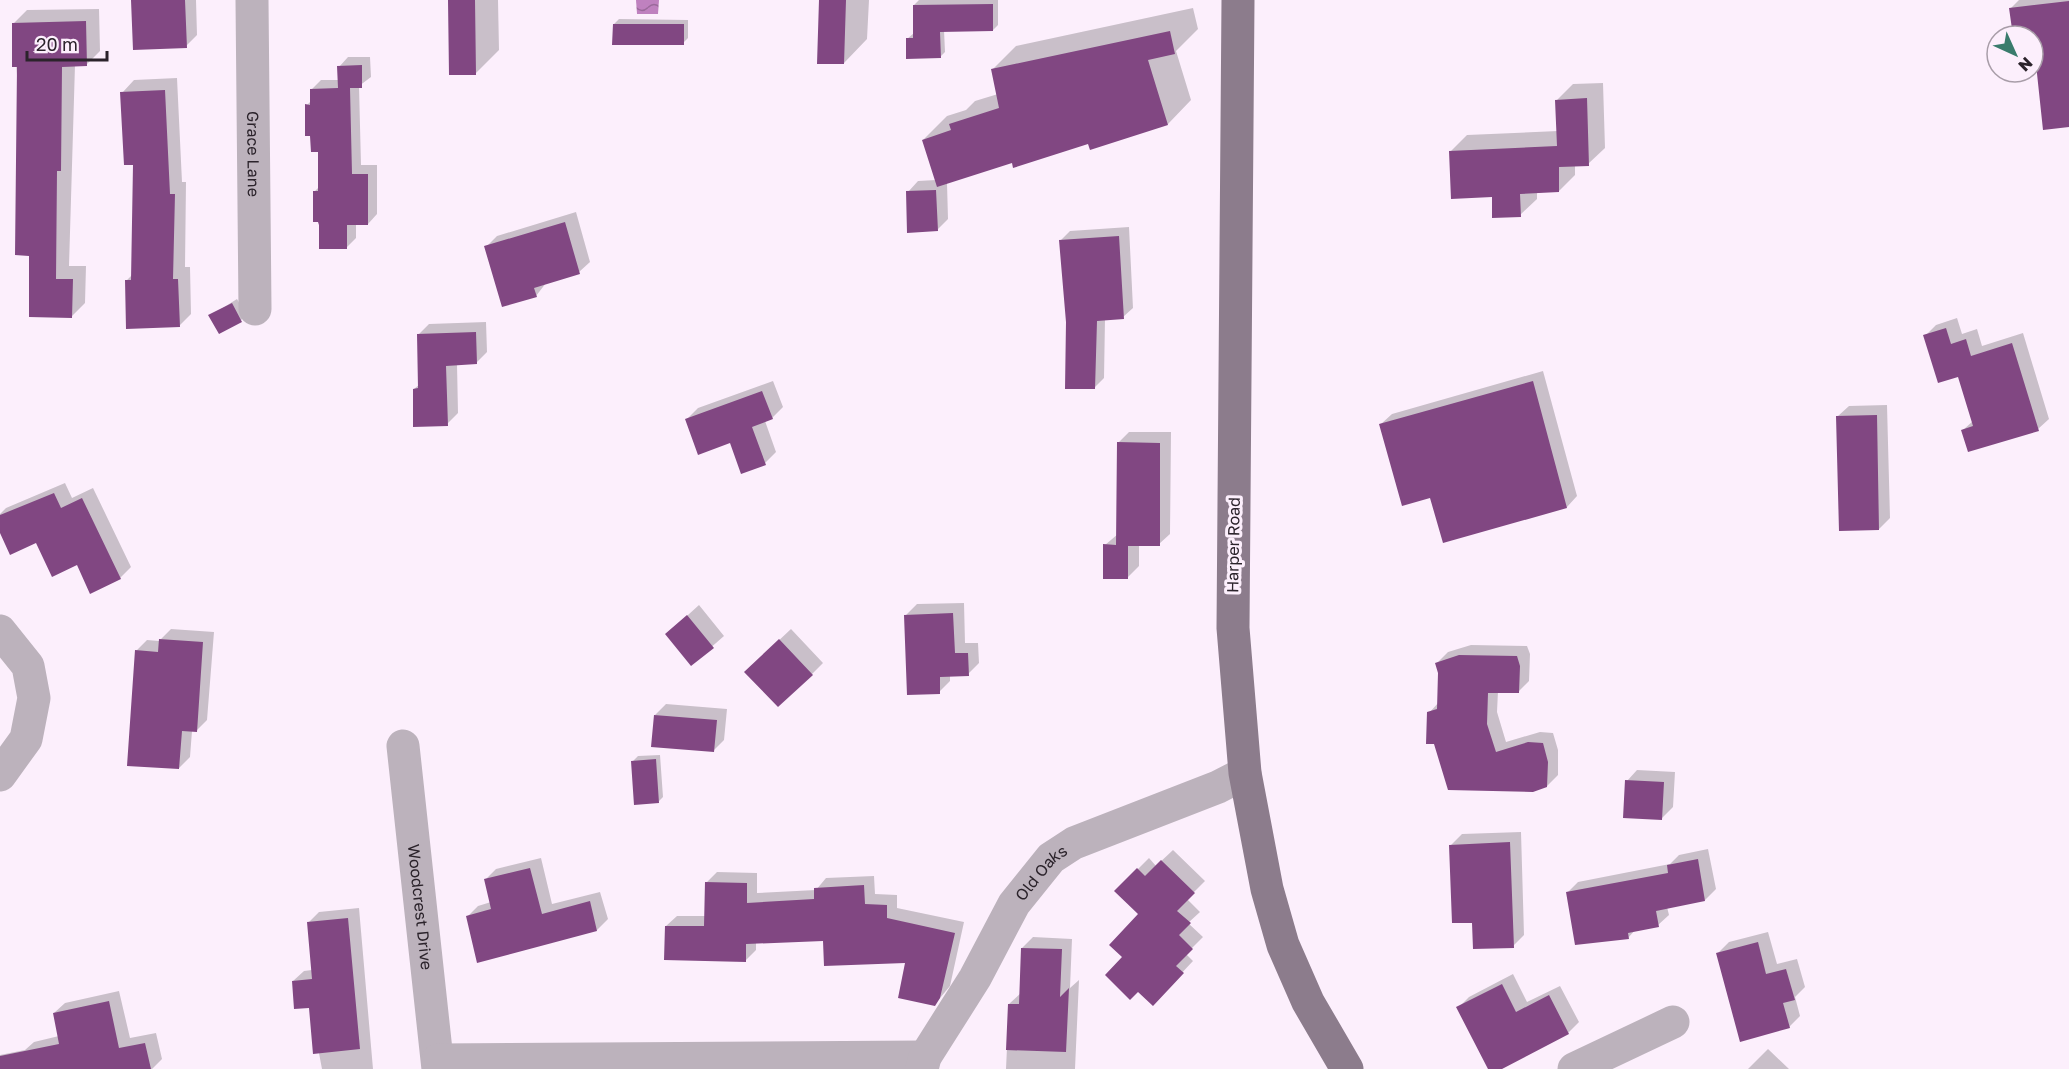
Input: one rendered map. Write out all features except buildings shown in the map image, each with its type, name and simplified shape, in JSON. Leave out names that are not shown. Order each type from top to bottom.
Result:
[{"type":"main road","name":"Harper Road","points":[[1238,0],[1233,628],[1245,773],[1267,889],[1283,945],[1308,1002],[1347,1069]]},
{"type":"street","name":"Grace Lane","points":[[252,0],[255,309]]},
{"type":"street","points":[[0,632],[28,666],[34,698],[26,739],[0,775]]},
{"type":"street","name":"Woodcrest Drive","points":[[404,746],[438,1064]]},
{"type":"street","name":"Old Oaks","points":[[923,1063],[975,978],[1014,904],[1050,858],[1074,843],[1218,787],[1245,773]]},
{"type":"street","points":[[1574,1069],[1674,1022]]},
{"type":"street","points":[[438,1064],[923,1063]]},
{"type":"water","points":[[636,0],[659,0],[658,14],[637,14]]}]
